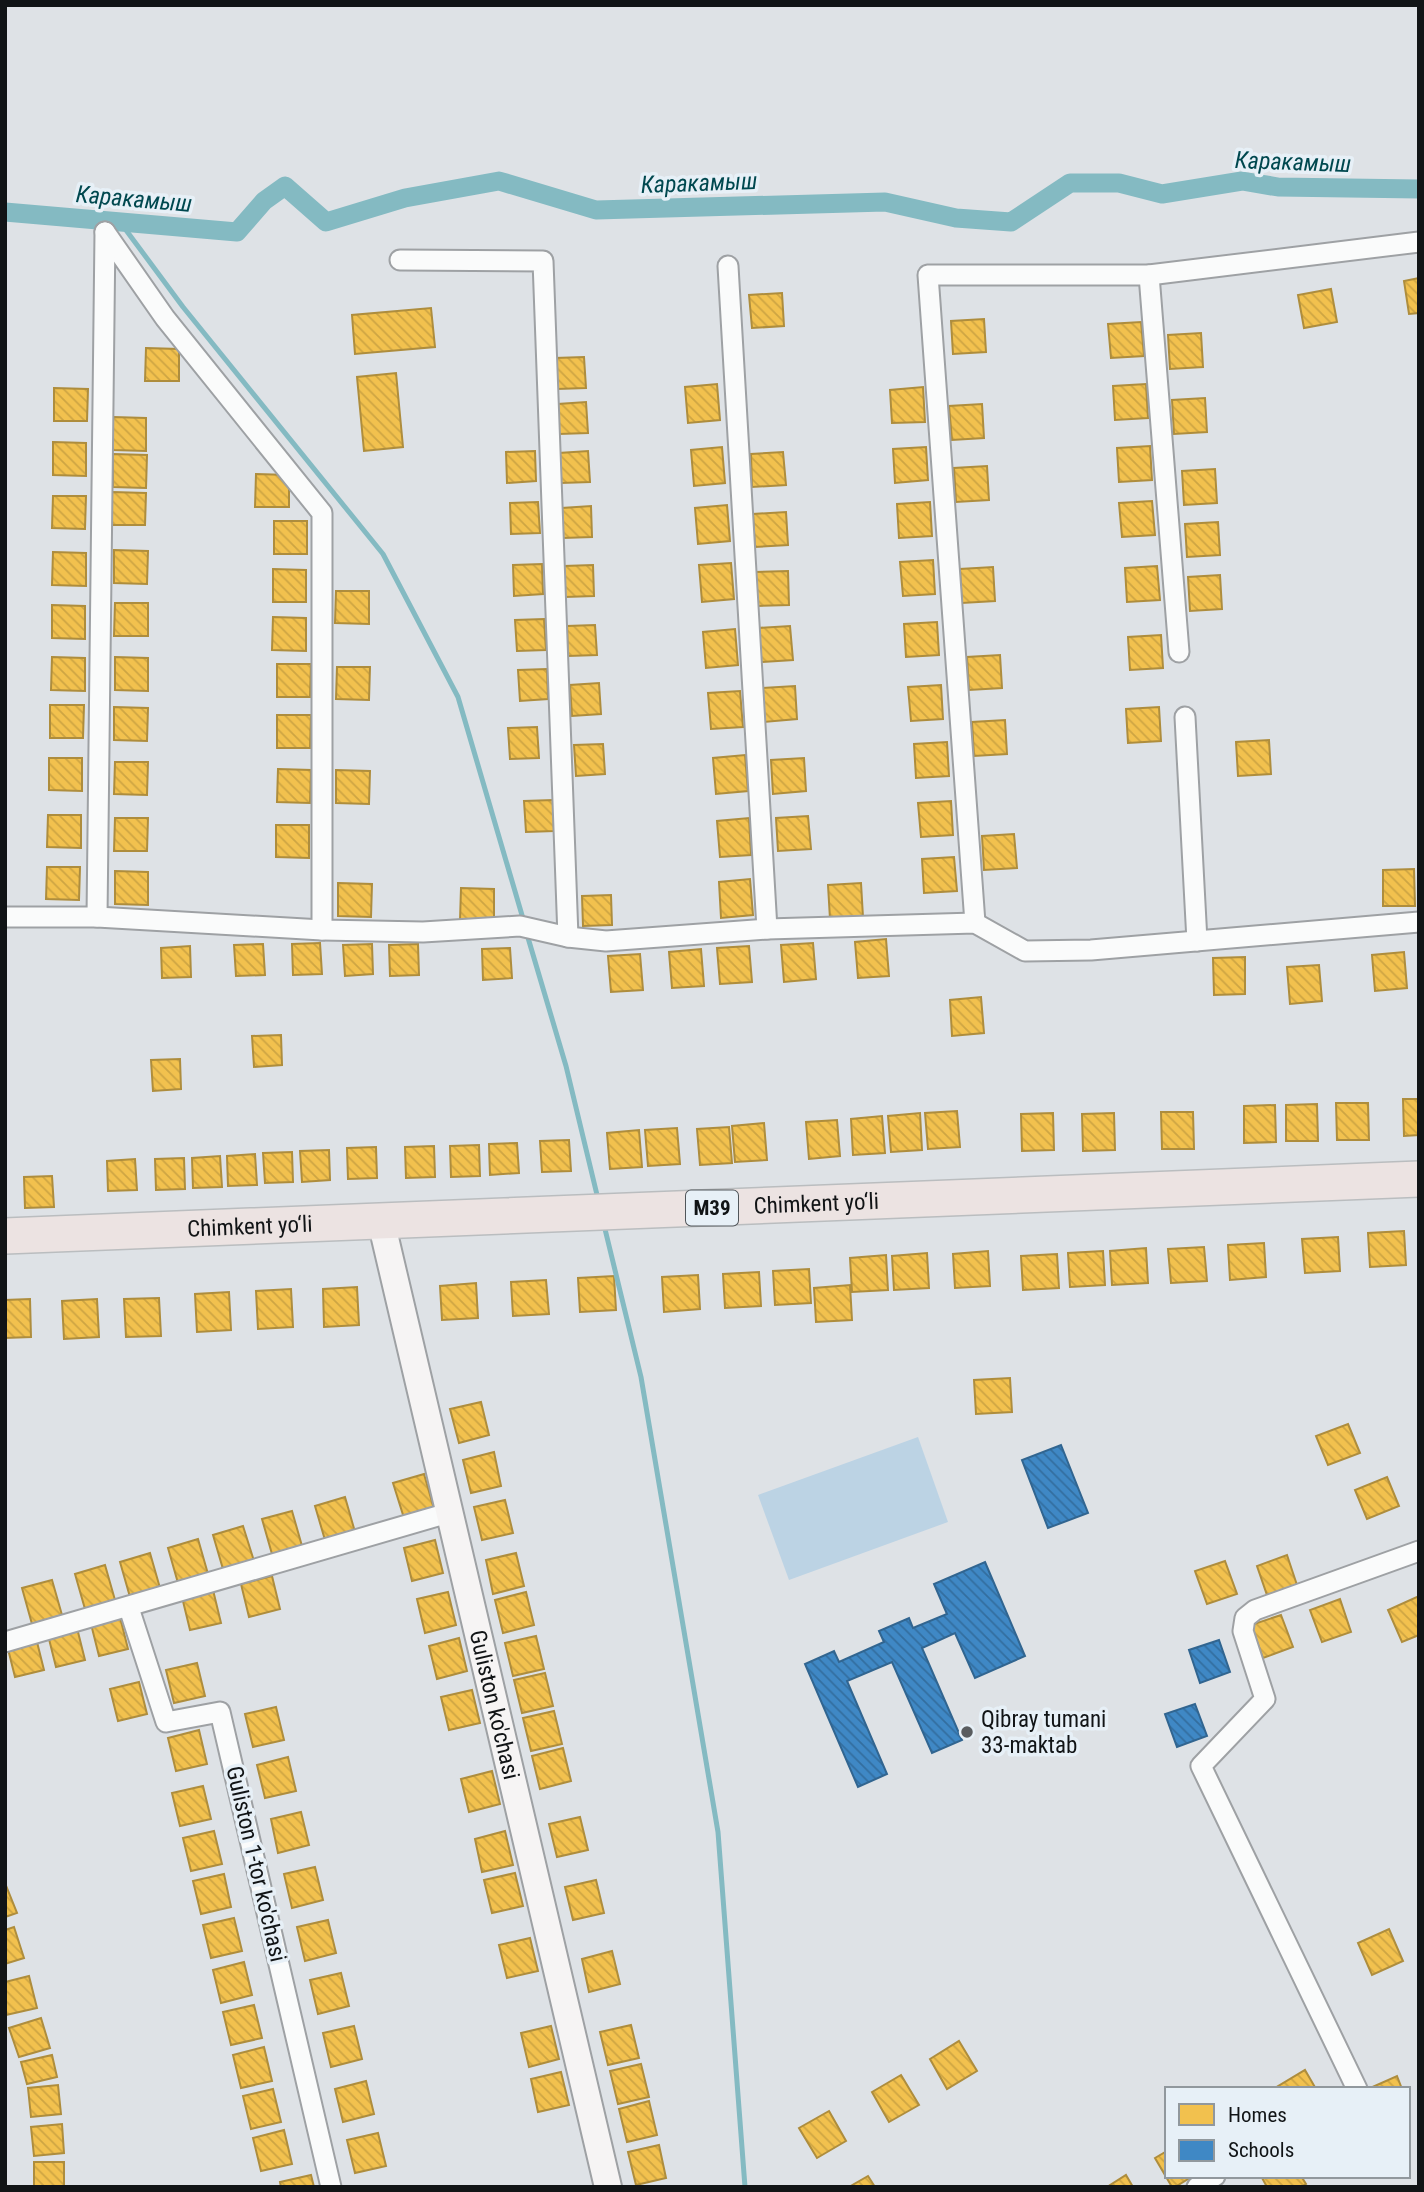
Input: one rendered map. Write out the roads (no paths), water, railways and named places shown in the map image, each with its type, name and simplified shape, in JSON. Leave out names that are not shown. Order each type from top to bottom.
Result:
[{"type":"highway","name":"Chimkent yo‘li","points":[[5,1236],[1419,1179]]},
{"type":"main road","name":"Guliston ko'chasi","points":[[381,1221],[608,2187]]},
{"type":"street","points":[[97,917],[105,232],[165,318],[322,513],[322,929]]},
{"type":"street","points":[[975,923],[928,275],[1149,275],[1419,242]]},
{"type":"street","points":[[400,260],[543,261],[568,937]]},
{"type":"street","points":[[727,266],[767,929]]},
{"type":"street","points":[[1149,275],[1179,652]]},
{"type":"street","points":[[1185,717],[1197,941]]},
{"type":"street","points":[[5,917],[97,917],[423,932],[520,926],[568,937],[606,941],[649,940],[767,929],[975,923],[1025,951],[1091,950],[1419,922]]},
{"type":"street","points":[[5,1642],[448,1513]]},
{"type":"street","points":[[1356,2087],[1201,1766],[1265,1699],[1243,1631],[1245,1618],[1255,1610],[1419,1552]]},
{"type":"street","name":"Guliston 1-tor ko'chasi","points":[[129,1608],[166,1722],[220,1712],[331,2187]]},
{"type":"waterway","name":"Каракамыш","points":[[5,212],[237,232],[264,201],[285,186],[326,222],[405,198],[499,181],[596,210],[885,202],[956,218],[1011,222],[1070,183],[1119,183],[1162,194],[1242,181],[1278,187],[1419,189]]},
{"type":"waterway","points":[[120,222],[183,307],[383,554],[458,697],[524,922]]},
{"type":"waterway","points":[[526,931],[566,1066],[598,1199]]},
{"type":"waterway","points":[[604,1225],[641,1377],[718,1832],[745,2187]]},
{"type":"place","name":"Qibray tumani 33-maktab","points":[[967,1732]]}]
